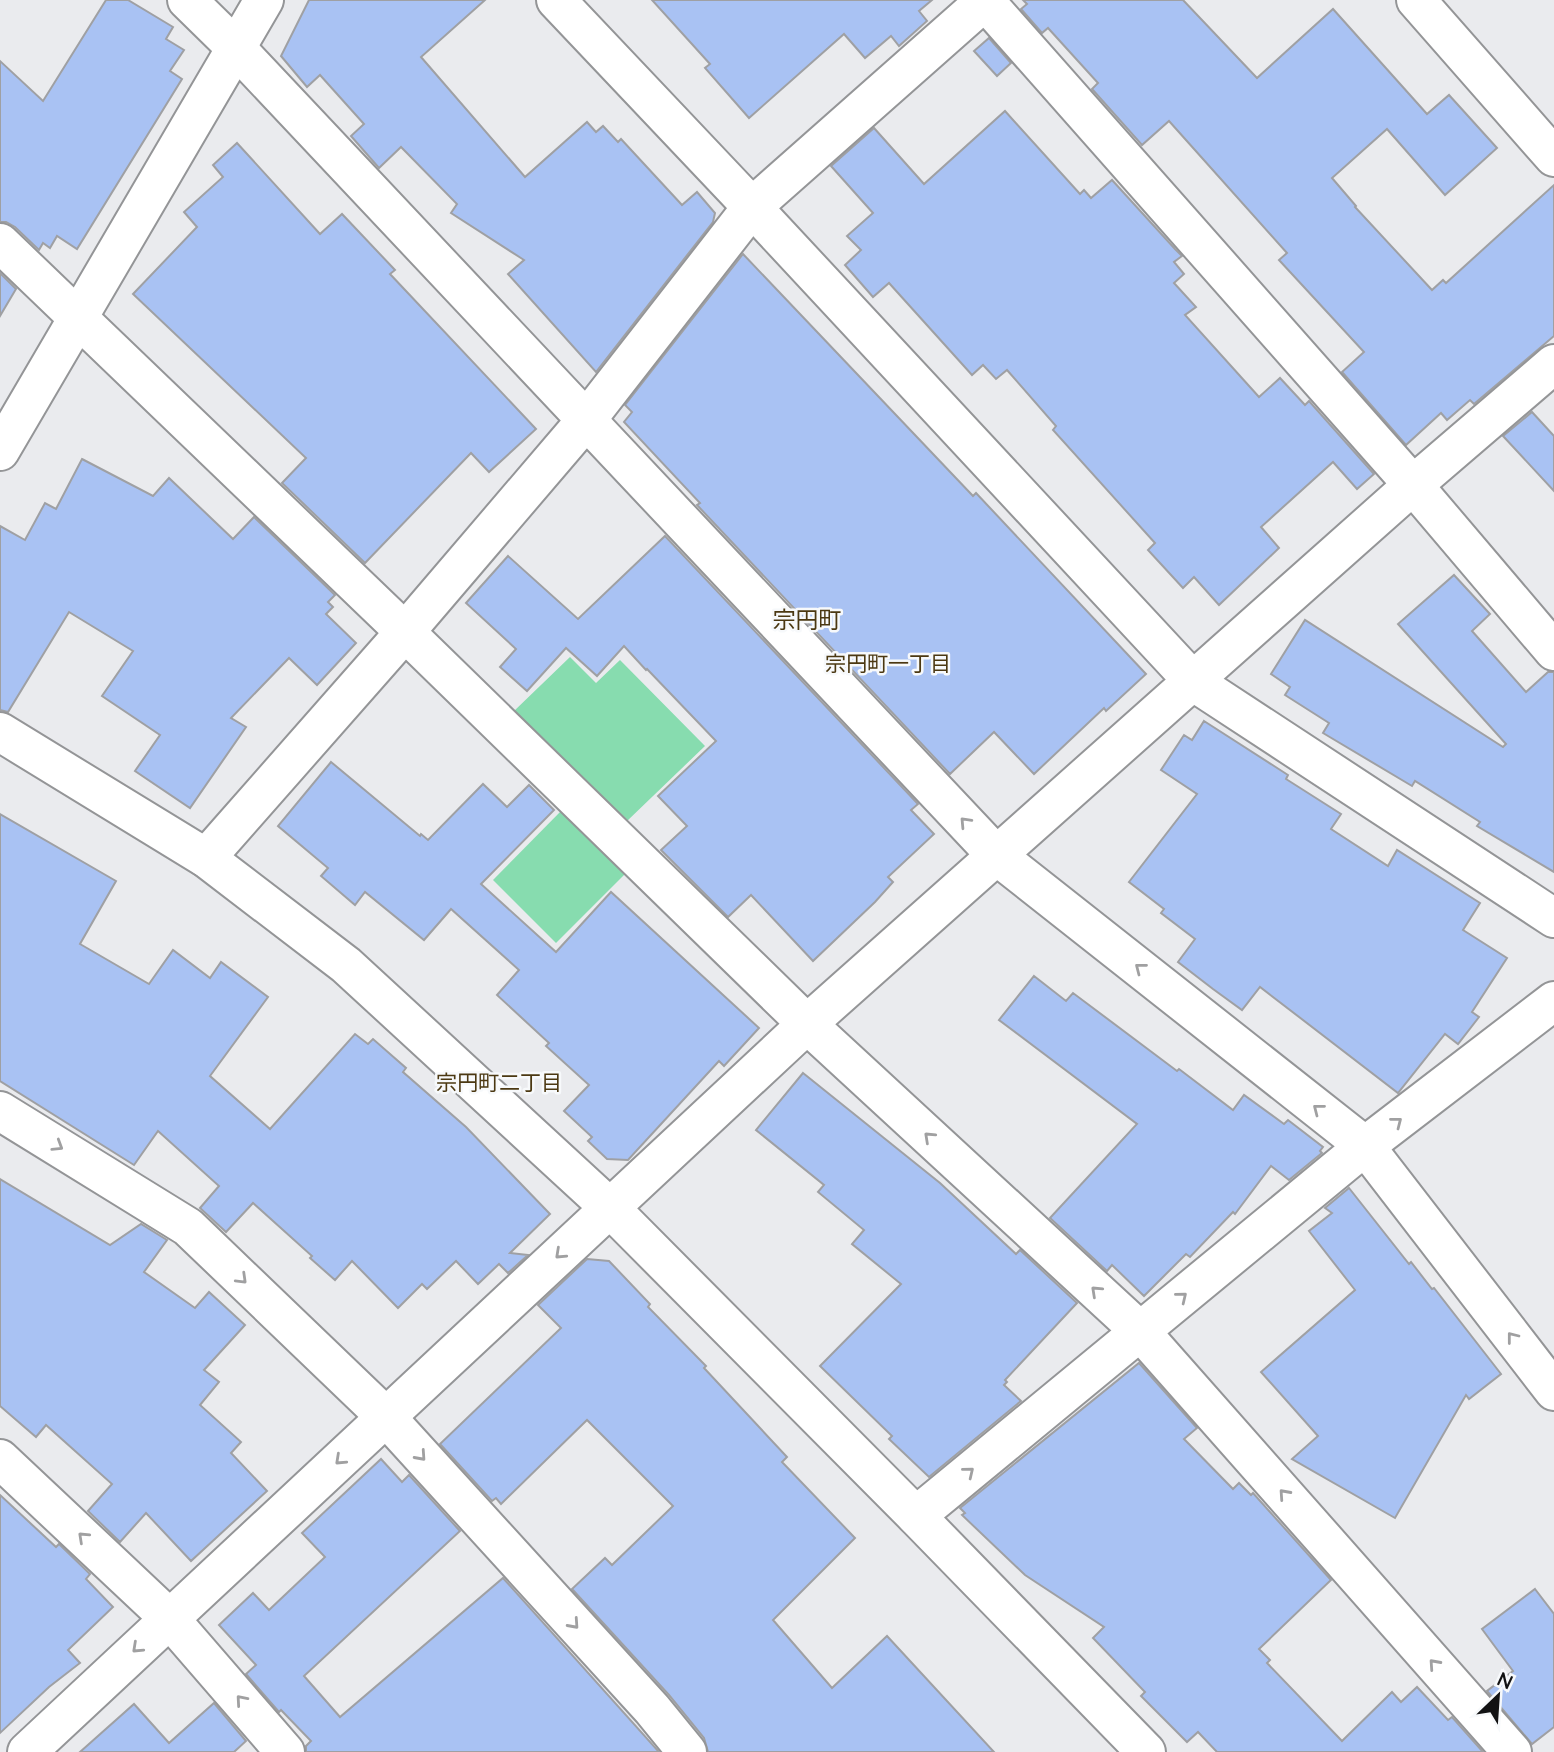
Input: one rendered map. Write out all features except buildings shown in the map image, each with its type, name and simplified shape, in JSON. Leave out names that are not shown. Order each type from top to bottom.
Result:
[{"type":"street","points":[[187,0],[236,48],[587,418],[996,855],[1365,1146],[1554,1391]]},
{"type":"street","points":[[0,451],[264,0]]},
{"type":"street","points":[[556,0],[1194,682],[1554,918]]},
{"type":"street","points":[[206,858],[405,632],[587,418],[752,207],[985,0],[1413,485],[1554,651]]},
{"type":"street","points":[[1416,0],[1554,157]]},
{"type":"street","points":[[0,243],[405,632],[807,1024],[1140,1331],[1512,1752]]},
{"type":"street","points":[[27,1752],[807,1024],[1413,485],[1554,364]]},
{"type":"street","points":[[0,732],[206,858],[346,965],[610,1208],[1146,1752]]},
{"type":"street","points":[[916,1516],[1365,1146],[1554,1001]]},
{"type":"street","points":[[0,1111],[188,1227],[386,1418],[652,1709],[687,1752]]},
{"type":"street","points":[[0,1459],[169,1618],[285,1752]]},
{"type":"green space","points":[[570,657],[596,683],[620,660],[705,746],[626,822],[513,712]]},
{"type":"green space","points":[[563,809],[627,872],[556,943],[493,880]]},
{"type":"district","name":"宗円町","points":[[807,620]]},
{"type":"district","name":"宗円町一丁目","points":[[888,664]]},
{"type":"district","name":"宗円町二丁目","points":[[499,1083]]}]
